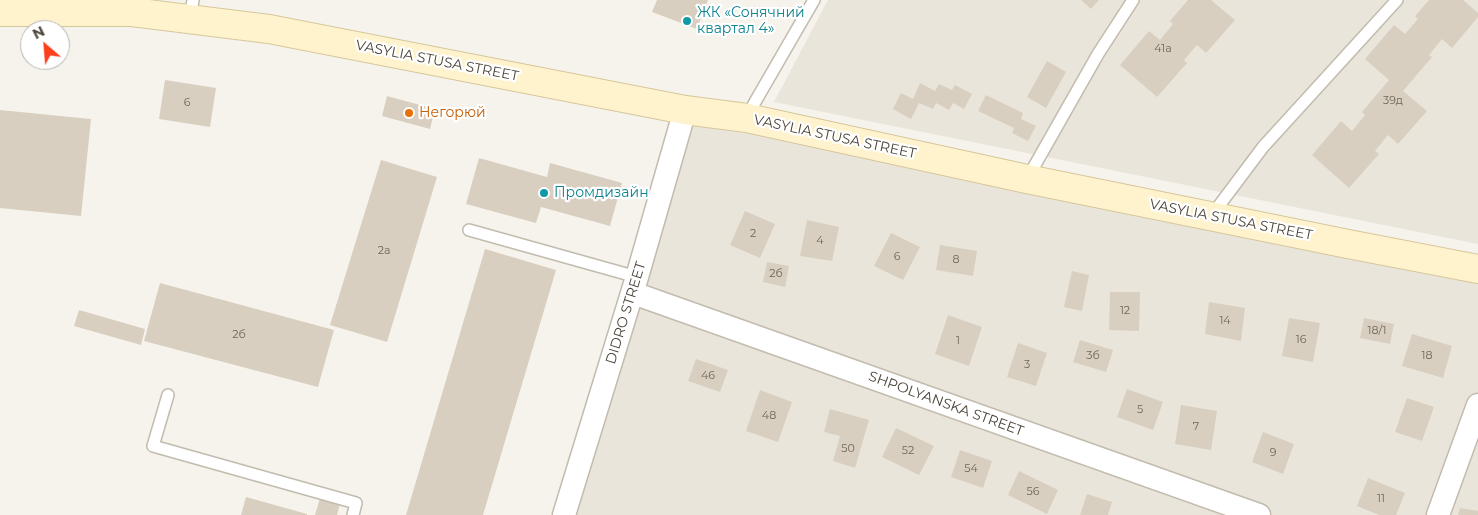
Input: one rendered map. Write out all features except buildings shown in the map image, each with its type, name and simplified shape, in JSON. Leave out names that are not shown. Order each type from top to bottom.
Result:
[{"type":"street","name":"VASYLIA STUSA STREET","points":[[0,12],[191,10],[269,29],[685,110],[748,118],[1027,179],[1478,269]]},
{"type":"street","name":"DIDRO STREET","points":[[564,515],[635,285],[685,110]]},
{"type":"street","name":"SHPOLYANSKA STREET","points":[[635,285],[1260,515]]},
{"type":"street","points":[[1438,515],[1478,405]]},
{"type":"lane","points":[[748,118],[814,0]]},
{"type":"lane","points":[[1027,179],[1098,54],[1133,0]]},
{"type":"lane","points":[[1211,216],[1263,147],[1397,0]]},
{"type":"lane","points":[[469,230],[635,285]]},
{"type":"lane","points":[[168,396],[153,446],[356,503],[352,515]]},
{"type":"shaded area","points":[[828,0],[1478,0],[1478,244],[774,102]]},
{"type":"shaded area","points":[[689,119],[1478,274],[1478,515],[571,515]]},
{"type":"place","name":"ЖК «Сонячний квартал 4»","points":[[687,21]]},
{"type":"place","name":"Негорюй","points":[[409,113]]},
{"type":"place","name":"Промдизайн","points":[[544,193]]}]
